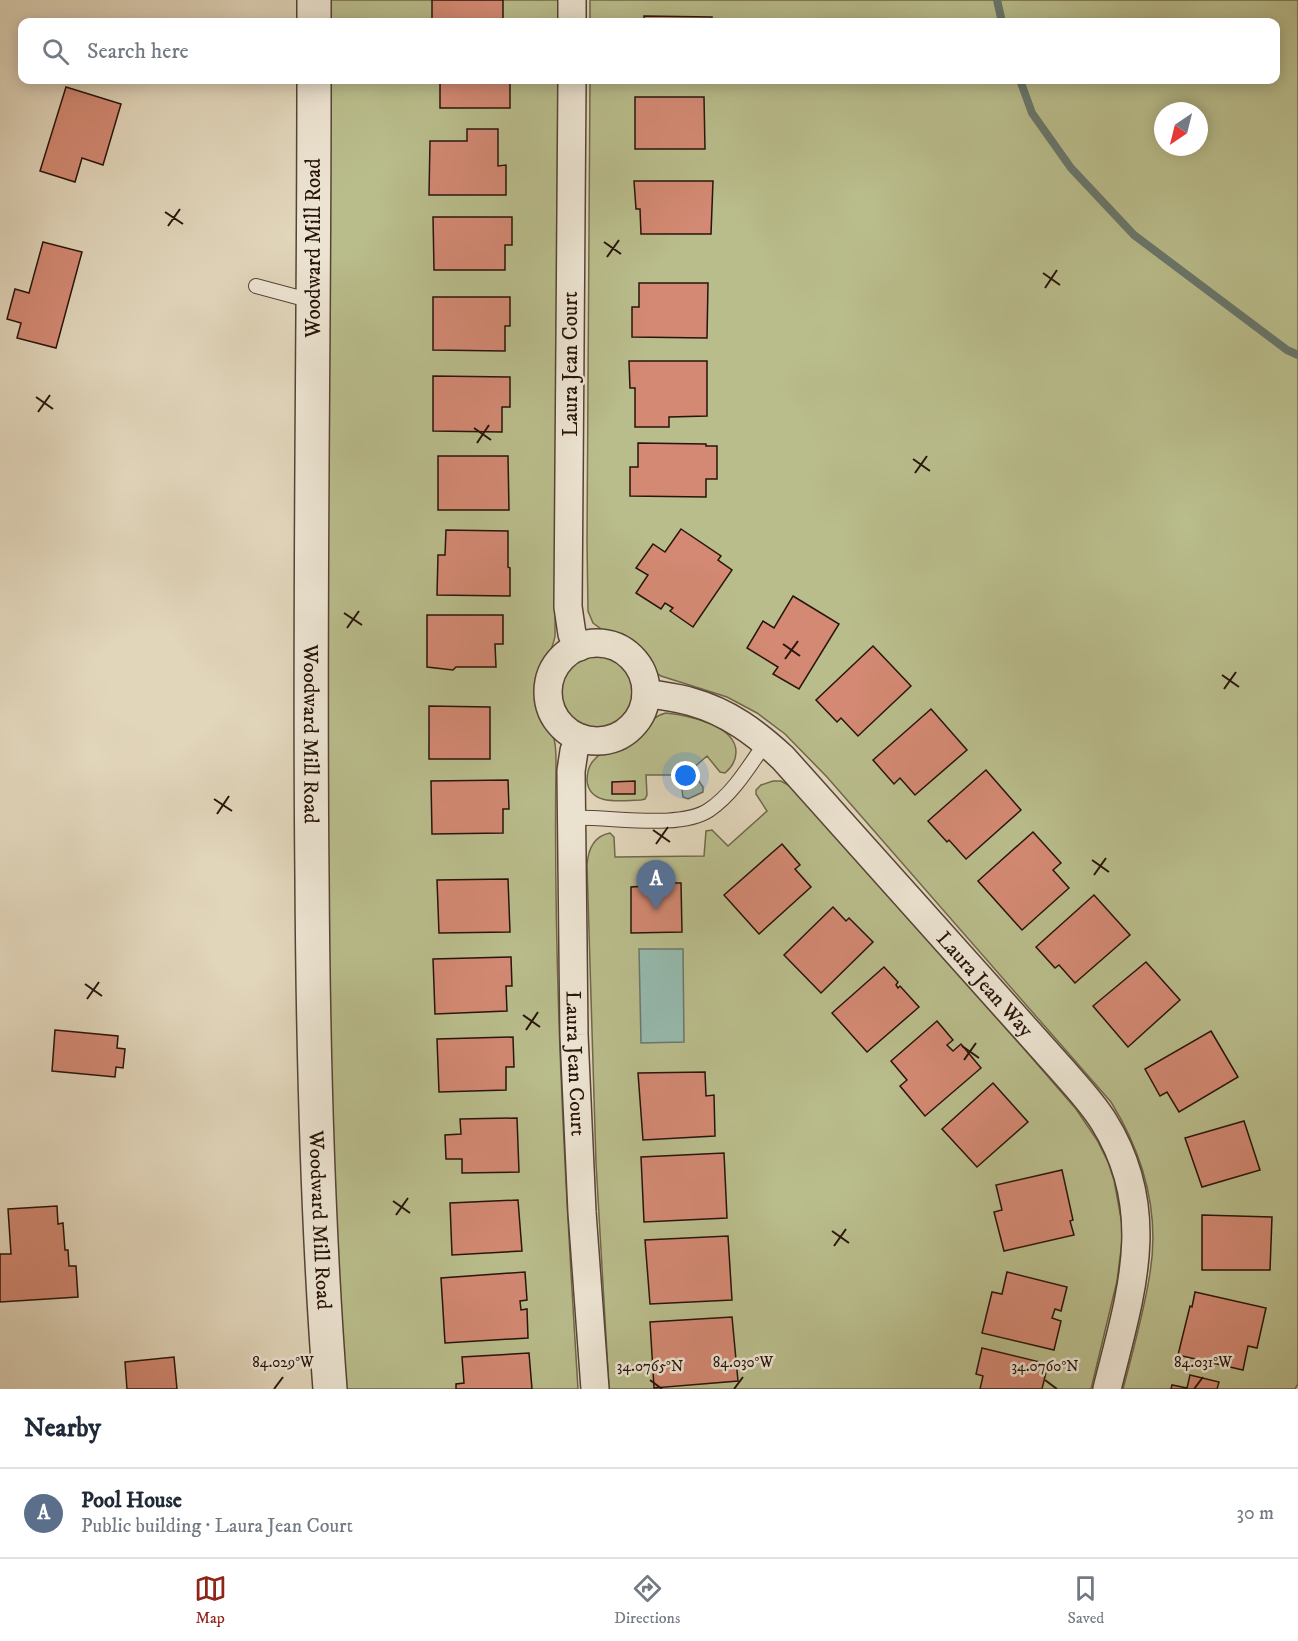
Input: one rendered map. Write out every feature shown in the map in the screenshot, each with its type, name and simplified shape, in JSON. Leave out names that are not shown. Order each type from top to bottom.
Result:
[{"type":"street","points":[[314,0],[314,18]]},
{"type":"street","points":[[572,0],[572,18]]},
{"type":"street","name":"Woodward Mill Road","points":[[314,84],[311,699],[313,987],[321,1281],[330,1389]]},
{"type":"street","name":"Laura Jean Court","points":[[572,84],[568,607],[572,634],[579,647]]},
{"type":"street","points":[[587,644],[605,644],[621,650],[640,668],[646,693],[639,717],[628,730],[597,741],[580,738],[566,729],[555,717],[548,693],[554,669],[565,655],[587,644]]},
{"type":"street","name":"Laura Jean Way","points":[[646,693],[691,701],[714,710],[732,718],[766,742],[818,794],[1094,1107],[1111,1135],[1124,1164],[1132,1191],[1137,1228],[1137,1247],[1130,1293],[1107,1389]]},
{"type":"street","name":"Laura Jean Court","points":[[580,738],[574,751],[571,771],[574,1035],[578,1155],[595,1389]]},
{"type":"lane","points":[[256,286],[312,301]]},
{"type":"lane","points":[[571,818],[671,821],[692,818],[708,811],[723,799],[766,742]]},
{"type":"green space","points":[[327,0],[558,0],[558,18],[327,18]]},
{"type":"green space","points":[[590,0],[1298,0],[1298,1384],[1295,1389],[1123,1389],[1148,1288],[1153,1250],[1153,1228],[1140,1163],[1111,1102],[827,777],[785,734],[757,713],[727,697],[661,676],[651,670],[631,644],[593,623],[588,611],[590,84],[1280,84],[1280,18],[590,18]]},
{"type":"green space","points":[[327,84],[558,84],[555,636],[540,676],[537,697],[554,739],[556,750],[558,997],[578,1389],[344,1389],[329,1161],[323,835]]},
{"type":"green space","points":[[596,654],[610,657],[623,665],[631,678],[634,692],[631,706],[623,719],[610,727],[596,730],[582,727],[569,719],[561,706],[558,692],[561,678],[569,665],[582,657]]},
{"type":"green space","points":[[666,713],[709,723],[728,735],[734,743],[736,752],[729,769],[725,773],[720,772],[707,756],[691,770],[703,787],[703,792],[688,799],[683,797],[680,775],[646,775],[647,795],[641,800],[617,801],[594,795],[587,781],[594,760],[601,754],[626,743],[654,718]]},
{"type":"green space","points":[[781,781],[790,786],[1025,1050],[1076,1109],[1097,1140],[1114,1180],[1122,1224],[1122,1242],[1117,1281],[1091,1389],[609,1389],[596,1163],[587,865],[589,854],[596,840],[610,833],[614,837],[615,857],[704,856],[706,831],[712,830],[728,846],[767,811],[756,794],[756,790],[761,785]]},
{"type":"water","points":[[639,949],[683,949],[684,1042],[641,1043]]},
{"type":"building","points":[[432,0],[503,0],[503,18],[432,18]]},
{"type":"building","points":[[644,16],[712,17],[712,18],[644,18]]},
{"type":"building","points":[[440,84],[510,84],[510,108],[440,108]]},
{"type":"building","points":[[66,87],[121,104],[103,165],[82,158],[75,182],[40,171]]},
{"type":"building","points":[[635,97],[704,97],[705,149],[635,149]]},
{"type":"building","points":[[467,129],[498,129],[498,166],[506,165],[506,195],[429,195],[430,141],[467,141]]},
{"type":"building","points":[[634,181],[713,181],[711,234],[641,234],[640,209],[636,209]]},
{"type":"building","points":[[433,217],[512,217],[512,245],[505,245],[505,270],[434,270]]},
{"type":"building","points":[[43,242],[82,252],[56,348],[17,338],[21,323],[7,319],[15,289],[29,293]]},
{"type":"building","points":[[639,283],[708,283],[707,338],[632,337],[632,307],[639,307]]},
{"type":"building","points":[[433,297],[510,297],[510,326],[505,326],[505,351],[433,350]]},
{"type":"building","points":[[629,361],[707,361],[707,416],[669,417],[669,427],[635,427],[635,388],[630,388]]},
{"type":"building","points":[[433,376],[510,377],[510,407],[502,407],[502,432],[433,431]]},
{"type":"building","points":[[638,443],[717,446],[717,479],[706,479],[706,497],[630,496],[630,467],[638,467]]},
{"type":"building","points":[[438,456],[508,456],[509,510],[438,510]]},
{"type":"building","points":[[681,529],[721,556],[718,560],[732,570],[693,627],[670,611],[673,608],[665,603],[661,609],[636,593],[648,575],[636,568],[653,544],[665,552]]},
{"type":"building","points":[[446,530],[508,531],[510,596],[437,595],[438,555],[445,555]]},
{"type":"building","points":[[793,596],[839,624],[799,689],[773,674],[778,667],[747,648],[763,621],[774,628]]},
{"type":"building","points":[[427,615],[503,615],[503,644],[495,644],[496,667],[456,667],[453,670],[427,667]]},
{"type":"building","points":[[873,646],[911,686],[858,736],[841,718],[837,722],[816,700]]},
{"type":"building","points":[[429,706],[490,707],[490,759],[429,759]]},
{"type":"building","points":[[931,709],[967,750],[915,795],[900,778],[894,784],[873,760]]},
{"type":"building","points":[[986,770],[1021,810],[966,859],[928,821]]},
{"type":"building","points":[[508,780],[509,809],[503,809],[503,833],[432,834],[431,781]]},
{"type":"building","points":[[635,781],[635,794],[612,794],[612,782]]},
{"type":"building","points":[[1033,832],[1061,863],[1053,870],[1069,888],[1022,930],[978,881]]},
{"type":"building","points":[[782,844],[800,865],[795,869],[811,887],[759,934],[724,895]]},
{"type":"building","points":[[646,876],[669,876],[670,883],[681,883],[682,932],[631,933],[631,887],[646,886]]},
{"type":"building","points":[[508,879],[510,932],[439,933],[437,880]]},
{"type":"building","points":[[1094,895],[1130,935],[1075,983],[1059,965],[1055,968],[1036,947]]},
{"type":"building","points":[[833,907],[846,921],[849,918],[873,942],[821,993],[784,955]]},
{"type":"building","points":[[511,957],[512,986],[506,986],[507,1011],[435,1014],[433,959]]},
{"type":"building","points":[[1146,962],[1180,1000],[1128,1047],[1093,1006]]},
{"type":"building","points":[[884,967],[898,982],[896,985],[898,988],[900,986],[919,1007],[867,1052],[832,1013]]},
{"type":"building","points":[[937,1021],[953,1040],[947,1045],[953,1051],[961,1044],[981,1068],[925,1116],[900,1086],[907,1080],[891,1061]]},
{"type":"building","points":[[55,1030],[118,1036],[117,1048],[125,1049],[123,1068],[116,1067],[115,1077],[52,1071]]},
{"type":"building","points":[[1211,1031],[1238,1077],[1179,1112],[1167,1092],[1160,1096],[1145,1069]]},
{"type":"building","points":[[513,1037],[514,1067],[506,1067],[506,1090],[439,1092],[437,1039]]},
{"type":"building","points":[[705,1072],[706,1096],[714,1095],[715,1136],[643,1140],[638,1073]]},
{"type":"building","points":[[993,1083],[1028,1122],[977,1167],[942,1129]]},
{"type":"building","points":[[517,1118],[519,1172],[462,1173],[462,1159],[446,1159],[445,1135],[461,1134],[460,1119]]},
{"type":"building","points":[[1244,1121],[1260,1170],[1202,1187],[1185,1138]]},
{"type":"building","points":[[724,1153],[727,1218],[644,1222],[641,1157]]},
{"type":"building","points":[[1062,1170],[1074,1235],[1004,1251],[994,1212],[1002,1210],[996,1185]]},
{"type":"building","points":[[518,1200],[522,1251],[452,1255],[450,1203]]},
{"type":"building","points":[[57,1206],[58,1224],[63,1223],[69,1266],[76,1266],[78,1297],[0,1302],[0,1254],[11,1254],[8,1209]]},
{"type":"building","points":[[1202,1215],[1272,1217],[1270,1270],[1202,1270]]},
{"type":"building","points":[[728,1236],[732,1300],[650,1304],[645,1240]]},
{"type":"building","points":[[525,1272],[527,1300],[520,1301],[521,1310],[527,1309],[528,1338],[445,1343],[441,1278]]},
{"type":"building","points":[[1007,1272],[1067,1287],[1061,1311],[1055,1309],[1052,1318],[1061,1321],[1054,1350],[982,1333],[992,1292],[1002,1294]]},
{"type":"building","points":[[1195,1292],[1266,1308],[1257,1348],[1248,1346],[1243,1370],[1178,1355]]},
{"type":"building","points":[[732,1317],[738,1381],[654,1388],[650,1322]]},
{"type":"building","points":[[982,1348],[1048,1364],[1042,1389],[980,1389],[983,1376],[976,1374]]},
{"type":"building","points":[[529,1353],[532,1389],[456,1389],[456,1384],[464,1383],[462,1357]]},
{"type":"building","points":[[174,1357],[177,1389],[127,1389],[125,1362]]},
{"type":"building","points":[[1190,1375],[1219,1382],[1217,1389],[1171,1389],[1172,1385],[1187,1388]]},
{"type":"waterway","points":[[997,0],[1001,18]]},
{"type":"waterway","points":[[1021,84],[1032,113],[1071,168],[1134,235],[1287,350],[1298,355]]},
{"type":"place","name":"Pool House","points":[[656,910]]}]
